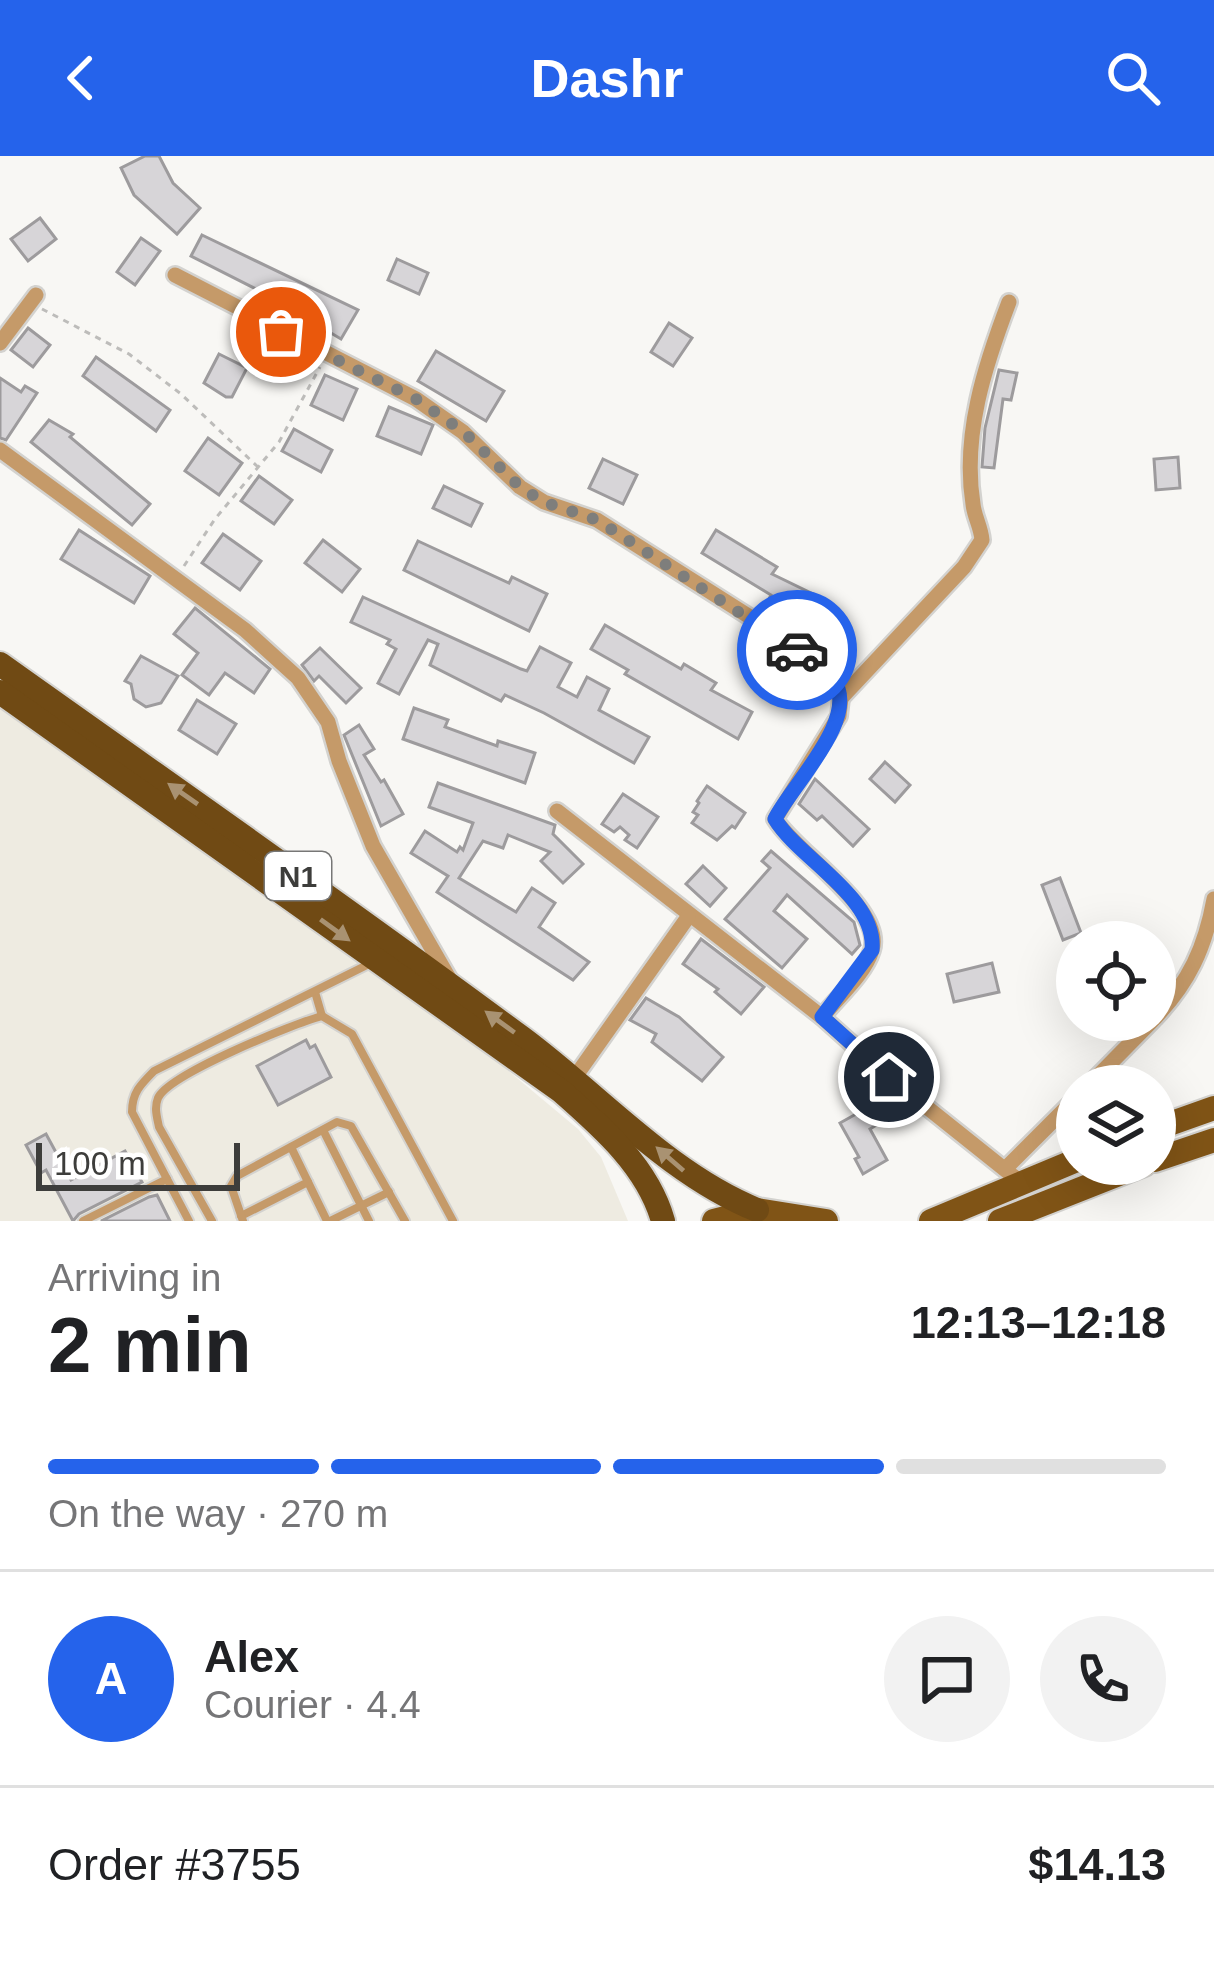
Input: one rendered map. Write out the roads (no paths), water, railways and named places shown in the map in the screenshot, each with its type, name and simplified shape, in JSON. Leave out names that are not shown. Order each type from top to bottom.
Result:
[{"type":"highway","name":"N1","points":[[0,664],[574,1077],[692,1178],[757,1210]]},
{"type":"highway","name":"N1","points":[[0,692],[580,1108],[648,1182],[663,1221]]},
{"type":"main road","points":[[1176,1122],[1214,1108]]},
{"type":"main road","points":[[1176,1153],[1214,1140]]},
{"type":"main road","points":[[931,1221],[1014,1176],[1056,1165]]},
{"type":"main road","points":[[1000,1221],[1091,1185]]},
{"type":"main road","points":[[714,1221],[757,1210],[826,1221]]},
{"type":"street","points":[[175,275],[416,399],[464,432],[532,495],[597,520],[764,626],[836,682],[839,716],[775,819],[845,890],[874,941],[867,961],[822,1017]]},
{"type":"street","points":[[0,343],[33,300]]},
{"type":"street","points":[[841,698],[964,567],[982,540],[971,475],[978,394],[1009,302]]},
{"type":"street","points":[[0,450],[283,661],[328,722],[374,846],[454,988]]},
{"type":"street","points":[[557,811],[822,1017],[1014,1176],[1056,1123]]},
{"type":"street","points":[[1176,996],[1201,956],[1214,899]]},
{"type":"street","points":[[574,1077],[688,917]]},
{"type":"street","points":[[1109,1065],[1132,1041]]},
{"type":"lane","points":[[189,1221],[131,1112],[132,1097],[141,1084],[154,1071],[378,961]]},
{"type":"lane","points":[[315,992],[322,1016],[352,1034],[453,1221]]},
{"type":"lane","points":[[212,1221],[159,1126],[155,1110],[159,1095],[172,1082],[254,1042],[322,1016]]},
{"type":"lane","points":[[308,1182],[242,1218],[233,1180],[337,1122],[351,1126],[405,1221]]},
{"type":"lane","points":[[322,1130],[368,1221]]},
{"type":"lane","points":[[291,1147],[328,1221],[388,1192]]},
{"type":"lane","points":[[82,1221],[167,1179]]}]
